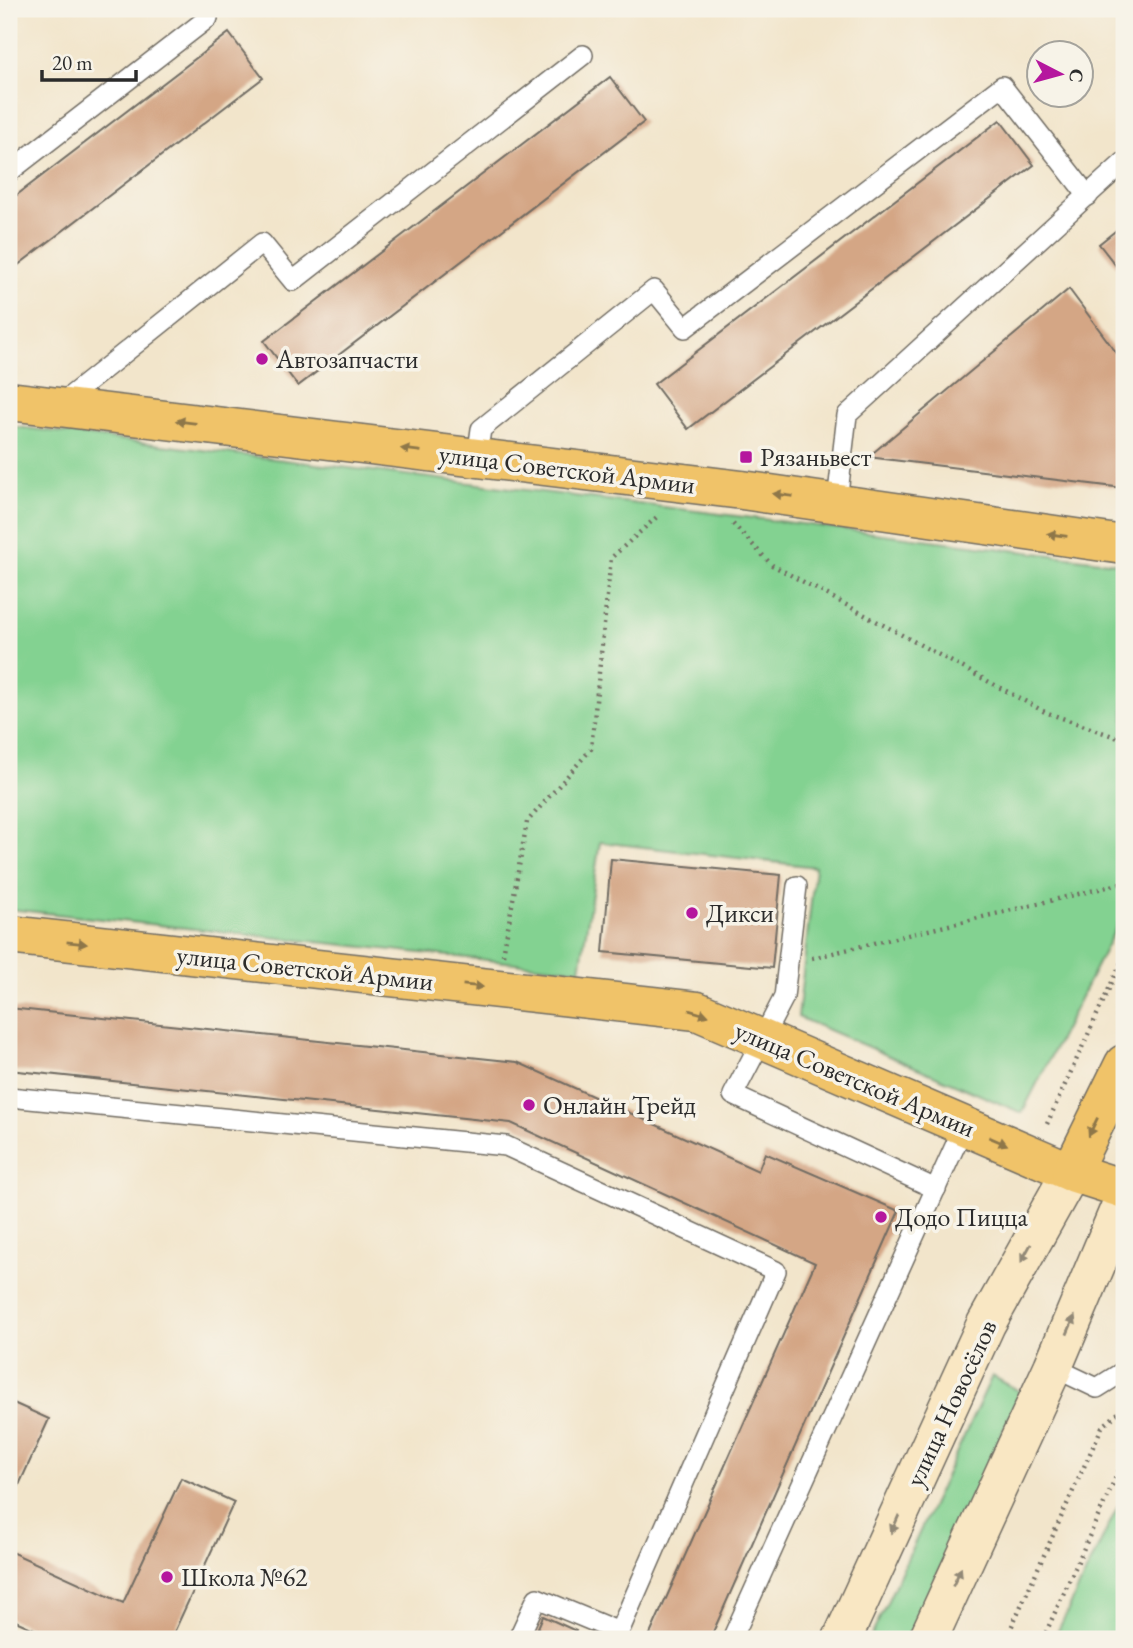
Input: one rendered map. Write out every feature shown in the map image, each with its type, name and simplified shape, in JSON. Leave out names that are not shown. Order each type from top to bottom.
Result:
[{"type":"main road","name":"улица Советской Армии","points":[[9,401],[837,502],[1124,545]]},
{"type":"main road","name":"улица Советской Армии","points":[[9,935],[697,1011],[1071,1172]]},
{"type":"main road","name":"улица Новосёлов","points":[[842,1639],[986,1324],[1071,1172],[1124,1064]]},
{"type":"main road","points":[[1071,1172],[1124,1189]]},
{"type":"main road","points":[[928,1639],[1053,1367],[1124,1198]]},
{"type":"lane","points":[[9,172],[208,18]]},
{"type":"lane","points":[[57,407],[261,243],[293,281],[583,55]]},
{"type":"lane","points":[[477,458],[481,429],[654,290],[685,328],[1002,86],[1088,196]]},
{"type":"lane","points":[[837,502],[847,415],[1124,162]]},
{"type":"lane","points":[[797,886],[785,997],[733,1095],[936,1189]]},
{"type":"lane","points":[[9,1097],[506,1146],[776,1271],[619,1632],[537,1598],[518,1639]]},
{"type":"lane","points":[[732,1639],[964,1126]]},
{"type":"lane","points":[[1053,1367],[1097,1388],[1124,1371]]},
{"type":"path","points":[[496,989],[527,822],[591,749],[611,558],[694,484],[772,565],[1045,712],[1124,740]]},
{"type":"path","points":[[788,964],[1124,883]]},
{"type":"path","points":[[1033,1156],[1124,956]]},
{"type":"path","points":[[1006,1639],[1102,1427],[1124,1408]]},
{"type":"path","points":[[1043,1639],[1124,1459]]},
{"type":"green space","points":[[9,426],[1124,564],[1124,912],[1022,1113],[798,1017],[815,867],[600,842],[580,970],[9,909]]},
{"type":"green space","points":[[992,1376],[1021,1392],[908,1639],[870,1639]]},
{"type":"green space","points":[[1124,1494],[1124,1639],[1054,1639]]},
{"type":"building","points":[[229,33],[263,78],[9,272],[9,201]]},
{"type":"building","points":[[610,77],[644,122],[298,386],[264,341]]},
{"type":"building","points":[[1000,120],[1034,165],[688,429],[654,384]]},
{"type":"building","points":[[1124,224],[1124,276],[1099,244]]},
{"type":"building","points":[[1069,289],[1124,363],[1124,488],[868,457]]},
{"type":"building","name":"Дикси","points":[[611,859],[781,875],[772,968],[603,952]]},
{"type":"building","points":[[9,1008],[517,1062],[758,1171],[765,1153],[899,1211],[710,1639],[648,1639],[815,1263],[511,1123],[9,1070]]},
{"type":"building","points":[[9,1401],[49,1419],[9,1507]]},
{"type":"building","name":"Школа №62","points":[[181,1478],[234,1502],[171,1639],[56,1639],[9,1618],[9,1551],[123,1603]]},
{"type":"building","points":[[543,1616],[576,1631],[572,1639],[533,1639]]},
{"type":"place","name":"Автозапчасти","points":[[262,359]]},
{"type":"place","name":"Рязаньвест","points":[[746,457]]},
{"type":"place","name":"Дикси","points":[[692,913]]},
{"type":"place","name":"Онлайн Трейд","points":[[529,1105]]},
{"type":"place","name":"Додо Пицца","points":[[881,1217]]},
{"type":"place","name":"Школа №62","points":[[167,1577]]}]
